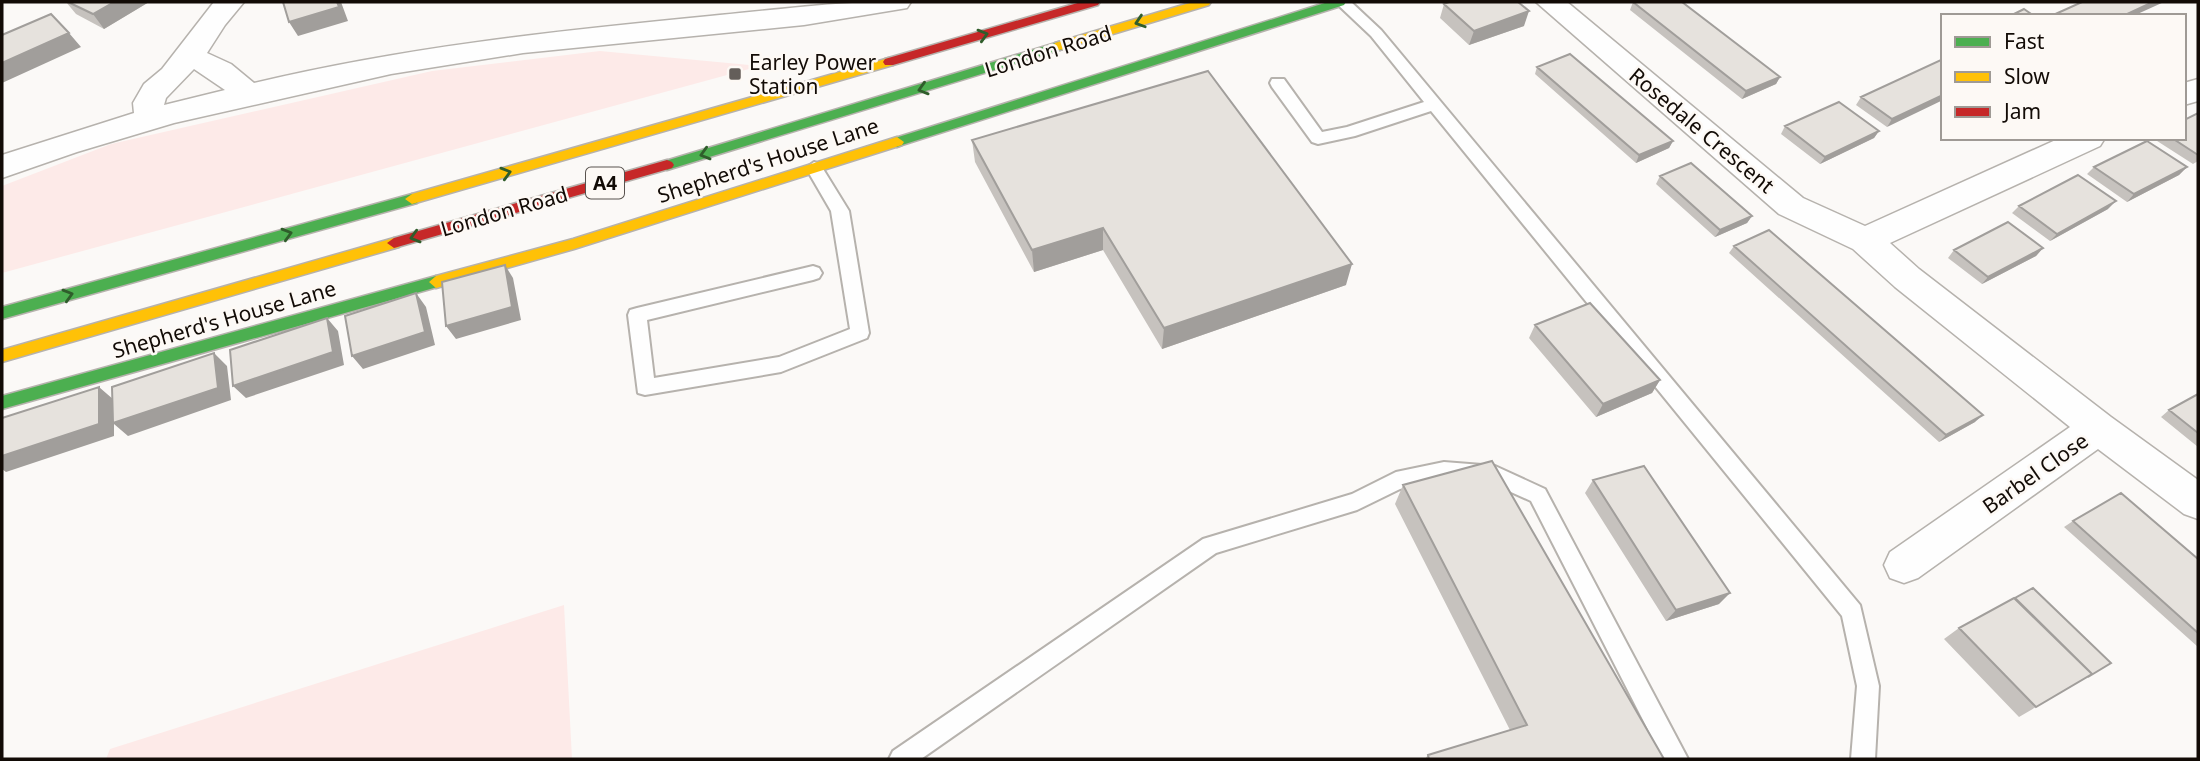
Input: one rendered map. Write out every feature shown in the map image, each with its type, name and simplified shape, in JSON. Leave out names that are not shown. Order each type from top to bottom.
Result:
[{"type":"main road","name":"London Road","points":[[2,313],[669,127],[1094,2]]},
{"type":"main road","name":"London Road","points":[[2,356],[711,152],[1205,2]]},
{"type":"main road","name":"Shepherd's House Lane","points":[[2,403],[574,244],[1341,2]]},
{"type":"street","points":[[149,120],[148,103],[230,2]]},
{"type":"street","points":[[2,167],[93,135],[246,94],[449,54],[834,6],[897,2]]},
{"type":"street","name":"Rosedale Crescent","points":[[1550,2],[1791,206],[1866,240],[1907,278],[2098,428]]},
{"type":"street","points":[[188,57],[204,61],[239,85],[246,94]]},
{"type":"street","points":[[1866,240],[2085,140]]},
{"type":"street","name":"Barbel Close","points":[[1904,565],[2098,428],[2198,502]]},
{"type":"lane","points":[[1341,2],[1376,33],[1852,612],[1868,686],[1863,759]]},
{"type":"lane","points":[[1278,83],[1318,138],[1349,132],[1434,104]]},
{"type":"lane","points":[[813,273],[637,316],[645,387],[781,364],[860,333],[840,211],[814,168]]},
{"type":"lane","points":[[901,759],[1210,546],[1357,501],[1396,481],[1444,471],[1494,475],[1538,495],[1676,759]]},
{"type":"shaded area","points":[[600,51],[760,66],[2,273],[2,186],[111,144],[432,71]]},
{"type":"shaded area","points":[[564,605],[572,759],[106,759],[110,749]]},
{"type":"building","points":[[68,2],[114,2],[93,14]]},
{"type":"building","points":[[283,2],[337,2],[339,7],[289,22]]},
{"type":"building","points":[[1518,2],[1529,11],[1474,31],[1444,4]]},
{"type":"building","points":[[1633,2],[1682,2],[1780,77],[1746,91]]},
{"type":"building","points":[[2082,2],[2153,2],[2127,14],[2055,14]]},
{"type":"building","points":[[2024,9],[2031,14],[2014,14]]},
{"type":"building","points":[[51,14],[69,33],[2,63],[2,35]]},
{"type":"building","points":[[1570,54],[1673,141],[1639,155],[1537,67]]},
{"type":"building","points":[[1941,60],[1941,96],[1892,119],[1861,97]]},
{"type":"building","points":[[1208,71],[1352,264],[1164,328],[1103,228],[1032,250],[972,140]]},
{"type":"building","points":[[1839,102],[1879,131],[1825,157],[1785,126]]},
{"type":"building","points":[[2198,113],[2198,155],[2175,140],[2186,140],[2186,119]]},
{"type":"building","points":[[2147,141],[2187,167],[2134,194],[2094,167]]},
{"type":"building","points":[[1691,163],[1752,216],[1720,230],[1660,176]]},
{"type":"building","points":[[2078,175],[2116,201],[2057,234],[2019,206]]},
{"type":"building","points":[[2008,222],[2043,248],[1988,277],[1954,250]]},
{"type":"building","points":[[1769,230],[1983,415],[1946,435],[1734,246]]},
{"type":"building","points":[[505,265],[512,307],[446,326],[442,282]]},
{"type":"building","points":[[416,293],[425,332],[352,356],[345,316]]},
{"type":"building","points":[[1590,303],[1660,380],[1603,404],[1535,325]]},
{"type":"building","points":[[327,318],[333,352],[233,386],[230,350]]},
{"type":"building","points":[[214,353],[218,388],[113,423],[112,387]]},
{"type":"building","points":[[99,387],[99,424],[2,456],[2,418]]},
{"type":"building","points":[[2198,394],[2198,433],[2169,410]]},
{"type":"building","points":[[1492,461],[1664,759],[1429,759],[1428,755],[1527,725],[1403,485]]},
{"type":"building","points":[[1644,466],[1730,593],[1676,610],[1593,480]]},
{"type":"building","points":[[2121,493],[2198,559],[2198,633],[2073,521]]},
{"type":"building","points":[[2033,588],[2111,663],[2088,677],[2092,674],[2015,598]]},
{"type":"building","points":[[2014,598],[2092,674],[2036,707],[1959,628]]},
{"type":"traffic: fast","points":[[897,142],[1340,2]]},
{"type":"traffic: fast","points":[[667,165],[1059,46]]},
{"type":"traffic: fast","points":[[2,313],[412,199]]},
{"type":"traffic: fast","points":[[2,403],[436,282]]},
{"type":"traffic: slow","points":[[1059,46],[1205,2]]},
{"type":"traffic: slow","points":[[412,199],[889,62]]},
{"type":"traffic: slow","points":[[436,282],[574,244],[897,142]]},
{"type":"traffic: slow","points":[[2,356],[394,243]]},
{"type":"traffic: jam","points":[[889,62],[1094,2]]},
{"type":"traffic: jam","points":[[394,243],[667,165]]},
{"type":"place","name":"Earley Power Station","points":[[735,74]]}]
